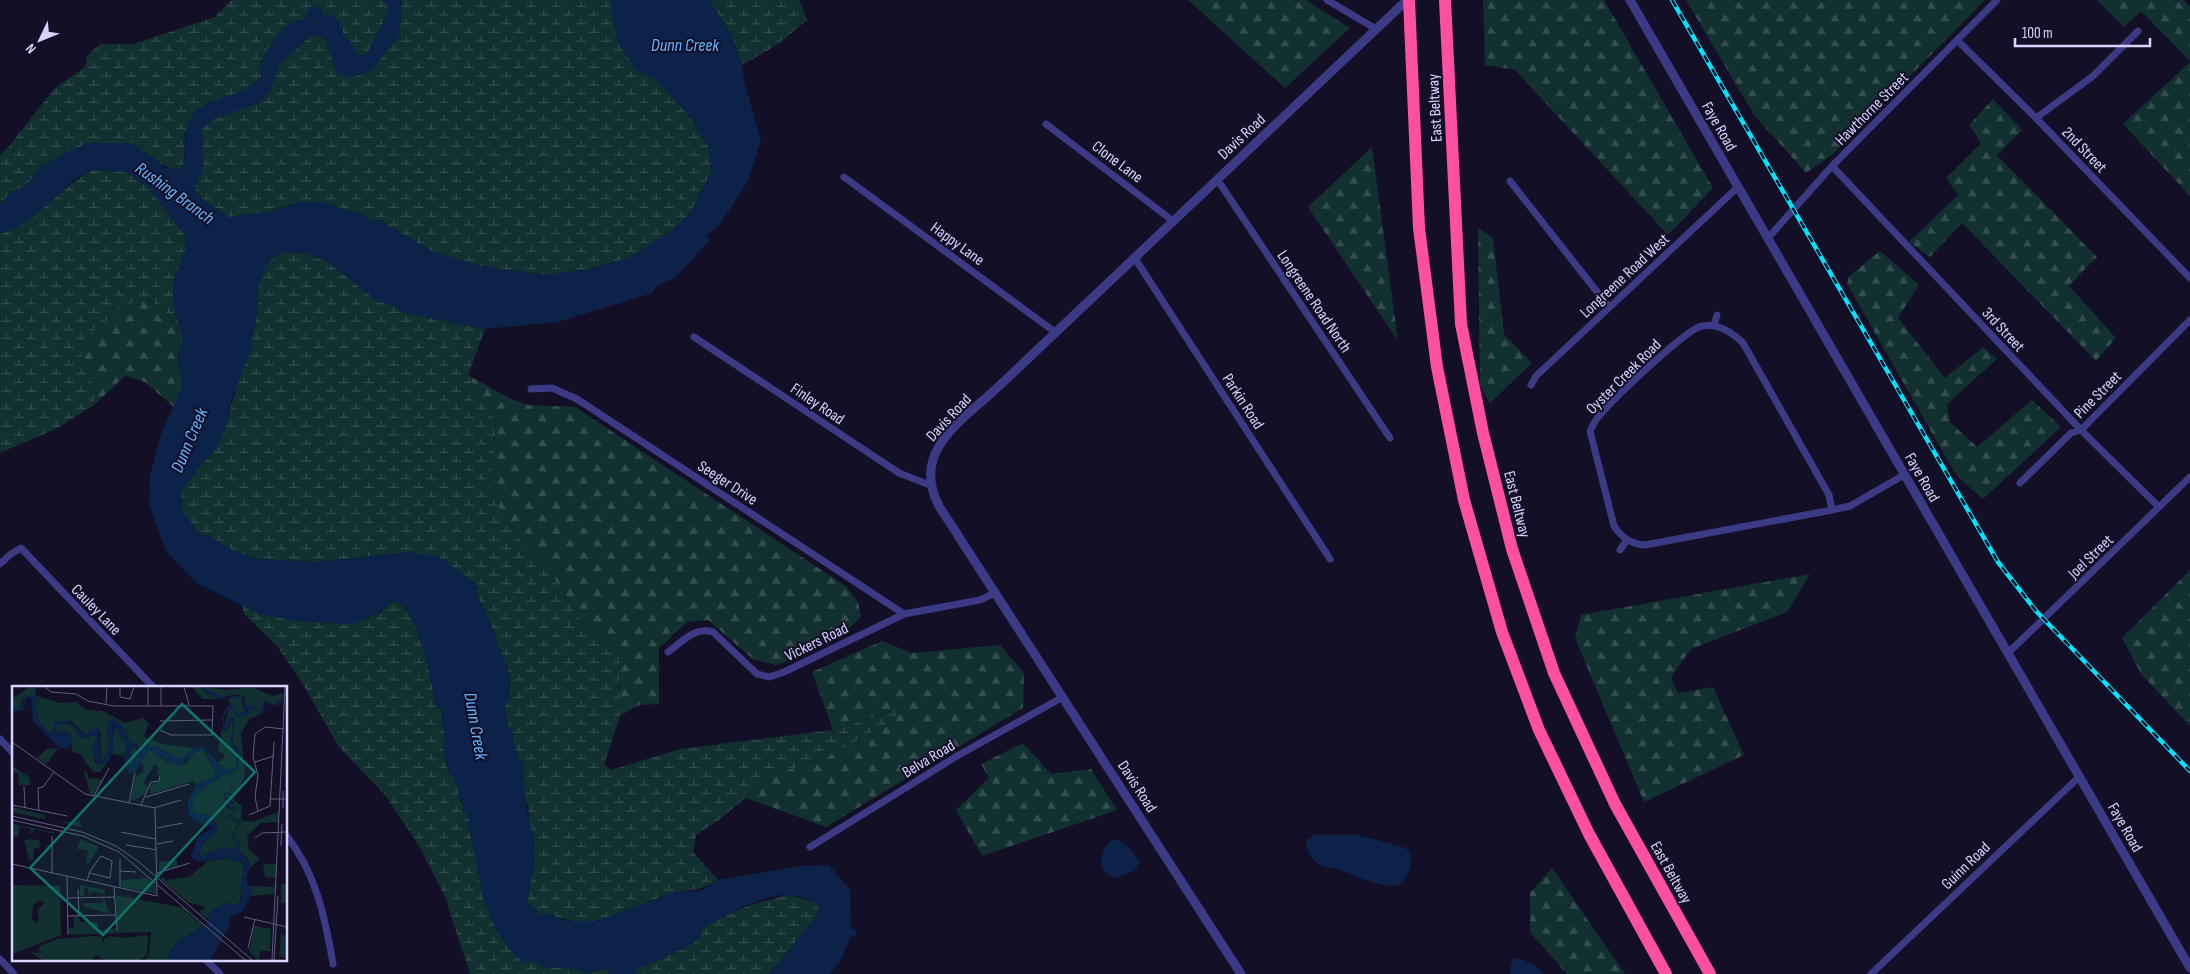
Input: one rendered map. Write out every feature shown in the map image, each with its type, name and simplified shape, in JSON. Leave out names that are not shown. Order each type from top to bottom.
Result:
[{"type":"highway","name":"East Beltway","points":[[1408,0],[1419,228],[1437,368],[1464,500],[1502,632],[1539,730],[1589,834],[1666,974]]},
{"type":"highway","name":"East Beltway","points":[[1445,0],[1461,324],[1483,433],[1512,549],[1554,673],[1615,804],[1710,974]]},
{"type":"street","points":[[1327,0],[1376,29]]},
{"type":"street","name":"Davis Road","points":[[1241,974],[939,506],[930,485],[931,459],[942,440],[1408,0]]},
{"type":"street","name":"Faye Road","points":[[1630,0],[2190,968]]},
{"type":"street","name":"Hawthorne Street","points":[[1768,238],[1832,166],[1997,0]]},
{"type":"street","points":[[2036,118],[2093,76],[2138,31]]},
{"type":"street","name":"2nd Street","points":[[1958,41],[2036,118],[2190,278]]},
{"type":"street","name":"Clone Lane","points":[[1046,124],[1173,221]]},
{"type":"street","name":"3rd Street","points":[[1832,166],[2081,430],[2158,507]]},
{"type":"street","name":"Happy Lane","points":[[844,177],[1055,332]]},
{"type":"street","name":"Longreene Road North","points":[[1217,179],[1390,438]]},
{"type":"street","points":[[1510,181],[1609,307]]},
{"type":"street","name":"Longreene Road West","points":[[1531,385],[1536,376],[1738,187]]},
{"type":"street","name":"Parkin Road","points":[[1134,257],[1330,560]]},
{"type":"street","points":[[1717,315],[1714,326],[1725,329],[1743,343],[1829,495],[1832,510]]},
{"type":"street","name":"Pine Street","points":[[2020,483],[2071,433],[2081,430],[2190,320]]},
{"type":"street","name":"Oyster Creek Road","points":[[1627,540],[1614,526],[1591,442],[1590,431],[1600,414],[1684,335],[1693,329],[1714,326]]},
{"type":"street","name":"Finley Road","points":[[694,337],[899,473],[930,485]]},
{"type":"street","name":"Seeger Drive","points":[[531,389],[552,388],[578,399],[904,614]]},
{"type":"street","points":[[1620,550],[1627,540],[1645,545],[1850,506],[1904,475]]},
{"type":"street","name":"Joel Street","points":[[2008,653],[2190,477]]},
{"type":"street","name":"Cauley Lane","points":[[0,564],[10,554],[21,548],[152,686]]},
{"type":"street","name":"Vickers Road","points":[[668,652],[695,632],[706,630],[713,632],[757,674],[769,677],[784,672],[904,614],[980,600],[995,593]]},
{"type":"street","name":"Belva Road","points":[[810,847],[956,756],[1063,697]]},
{"type":"street","points":[[0,740],[12,752]]},
{"type":"street","name":"Guinn Road","points":[[1872,974],[2079,776]]},
{"type":"street","points":[[288,837],[312,878],[325,913],[333,964]]},
{"type":"street","points":[[0,959],[14,974]]},
{"type":"street","points":[[208,962],[220,974]]},
{"type":"green space","points":[[231,0],[382,0],[388,5],[389,13],[367,54],[357,55],[351,43],[343,36],[342,26],[334,16],[324,15],[303,20],[261,62],[261,77],[256,83],[237,94],[208,103],[185,133],[184,164],[180,170],[161,164],[131,143],[41,167],[25,187],[12,191],[0,205],[0,155],[54,89],[85,67],[87,56],[100,44],[133,44],[215,17]]},
{"type":"green space","points":[[402,0],[610,0],[637,71],[655,78],[691,118],[709,148],[711,172],[690,214],[671,231],[631,257],[590,269],[546,275],[474,265],[429,250],[379,220],[373,222],[362,214],[300,202],[268,212],[229,217],[198,196],[194,186],[203,170],[202,129],[212,120],[260,102],[270,92],[279,65],[311,35],[321,36],[326,42],[337,73],[399,36]]},
{"type":"green space","points":[[709,0],[799,0],[807,20],[777,45],[742,65],[731,34]]},
{"type":"green space","points":[[1188,0],[1306,0],[1350,28],[1285,88]]},
{"type":"green space","points":[[1483,0],[1604,0],[1713,188],[1668,235],[1515,70],[1485,65]]},
{"type":"green space","points":[[1686,0],[1985,0],[1833,154],[1806,173],[1754,115]]},
{"type":"green space","points":[[2097,0],[2184,0],[2190,7],[2190,61],[2141,11],[2124,27]]},
{"type":"green space","points":[[2190,62],[2190,196],[2123,124]]},
{"type":"green space","points":[[1993,99],[2022,130],[1997,155],[2097,257],[2069,286],[2116,338],[2096,361],[1962,223],[1930,257],[1909,242],[1958,195],[1946,178],[1981,143],[1969,125]]},
{"type":"green space","points":[[1372,147],[1398,341],[1308,207]]},
{"type":"green space","points":[[93,170],[126,171],[147,186],[185,235],[186,250],[173,281],[173,303],[183,338],[165,311],[150,300],[126,304],[80,342],[82,359],[95,389],[94,405],[56,429],[0,453],[0,234],[26,221],[68,186]]},
{"type":"green space","points":[[1478,228],[1493,238],[1504,334],[1532,363],[1490,403],[1480,387]]},
{"type":"green space","points":[[1880,251],[1919,285],[1898,318],[1945,378],[1983,347],[1997,359],[1947,404],[1950,422],[1977,447],[2032,400],[2061,427],[1983,499],[1956,475],[1847,284],[1849,276]]},
{"type":"green space","points":[[282,252],[305,253],[328,262],[377,301],[397,307],[401,312],[485,329],[468,375],[496,423],[490,493],[516,535],[555,578],[581,621],[619,654],[620,716],[604,764],[611,770],[680,749],[833,730],[894,710],[898,717],[829,756],[775,774],[720,819],[696,835],[693,852],[718,880],[711,884],[654,899],[605,919],[595,921],[580,922],[539,914],[527,902],[532,874],[535,868],[528,807],[524,792],[524,765],[519,762],[514,744],[514,736],[508,727],[505,704],[510,700],[509,673],[485,610],[474,591],[408,552],[319,562],[255,559],[228,548],[210,536],[199,534],[182,510],[181,490],[202,465],[224,431],[256,321],[258,283],[270,260]]},
{"type":"green space","points":[[150,300],[165,311],[183,338],[178,358],[183,385],[175,408],[145,382],[125,376],[94,405],[95,389],[82,359],[80,342],[126,304]]},
{"type":"green space","points":[[468,375],[509,398],[528,405],[575,407],[847,587],[858,602],[861,617],[841,636],[777,665],[754,660],[708,620],[687,622],[659,648],[659,704],[639,705],[620,716],[619,654],[581,621],[555,578],[516,535],[490,493],[496,423]]},
{"type":"green space","points":[[2190,570],[2190,726],[2141,674],[2122,638]]},
{"type":"green space","points":[[1810,574],[1787,612],[1691,649],[1671,677],[1678,693],[1713,687],[1744,755],[1644,802],[1575,638],[1581,615]]},
{"type":"green space","points":[[391,602],[399,602],[406,610],[419,635],[428,666],[436,706],[441,710],[445,739],[443,746],[448,770],[458,786],[459,797],[470,819],[468,823],[472,842],[534,961],[546,968],[564,967],[587,973],[606,969],[611,974],[470,974],[445,897],[419,846],[385,795],[339,747],[304,686],[277,646],[245,615],[242,605],[259,614],[300,621],[351,624],[380,613]]},
{"type":"green space","points":[[882,641],[912,653],[1000,645],[1024,673],[1023,708],[826,827],[746,798],[775,774],[829,756],[893,710],[833,730],[812,672]]},
{"type":"green space","points":[[1023,743],[1051,774],[1091,769],[1117,810],[982,856],[956,810],[989,778],[981,764]]},
{"type":"green space","points":[[1552,868],[1625,974],[1567,974],[1530,932],[1530,893]]},
{"type":"green space","points":[[788,895],[817,903],[820,911],[777,965],[767,974],[635,974],[639,966],[643,967],[687,947],[702,936],[701,929],[722,918],[754,904]]},
{"type":"water","name":"Dunn Creek","points":[[382,0],[402,0],[399,36],[371,71],[351,78],[337,73],[326,42],[321,36],[311,35],[279,65],[270,92],[260,102],[212,120],[202,129],[203,170],[194,186],[198,196],[229,217],[268,212],[300,202],[321,202],[362,214],[373,222],[379,220],[429,250],[474,265],[546,275],[590,269],[631,257],[671,231],[690,214],[711,172],[709,148],[691,118],[655,78],[637,71],[617,41],[610,0],[709,0],[731,34],[742,65],[744,81],[761,140],[748,181],[719,226],[707,235],[710,240],[676,277],[656,287],[652,293],[558,322],[485,329],[401,312],[397,307],[377,301],[328,262],[305,253],[282,252],[270,260],[259,283],[256,321],[251,336],[253,345],[234,394],[224,431],[217,447],[181,490],[182,510],[199,534],[210,536],[228,548],[255,559],[319,562],[408,552],[439,557],[477,584],[479,589],[474,591],[485,610],[509,673],[510,700],[505,704],[508,727],[514,736],[514,744],[519,761],[523,761],[525,801],[535,842],[535,868],[532,874],[527,902],[539,914],[553,915],[567,921],[596,921],[675,892],[703,890],[718,880],[802,866],[829,865],[850,890],[851,929],[857,930],[856,936],[850,937],[842,958],[830,974],[767,974],[777,965],[820,911],[817,903],[787,895],[766,898],[732,912],[702,929],[702,936],[687,947],[639,967],[635,974],[611,974],[606,969],[587,973],[564,967],[546,968],[534,961],[523,963],[508,946],[489,914],[480,881],[468,823],[469,819],[466,813],[462,811],[464,805],[459,797],[458,786],[448,770],[443,746],[445,739],[441,710],[436,706],[419,635],[406,610],[399,602],[391,602],[380,613],[352,624],[300,621],[259,614],[196,583],[166,551],[149,504],[150,475],[162,431],[183,385],[178,358],[183,338],[173,303],[173,281],[186,250],[185,234],[147,186],[126,172],[93,170],[75,179],[38,213],[18,228],[0,234],[0,205],[12,191],[25,187],[41,167],[67,152],[88,143],[131,143],[156,159],[162,167],[180,170],[185,158],[186,130],[191,117],[205,105],[244,90],[261,77],[262,61],[273,41],[284,28],[296,21],[303,20],[311,6],[319,7],[324,15],[334,16],[342,26],[343,36],[351,43],[357,54],[367,54],[388,13],[388,5]]},
{"type":"water","points":[[1314,835],[1358,835],[1406,848],[1412,857],[1407,876],[1400,884],[1388,886],[1322,866],[1311,857],[1307,847],[1306,840]]},
{"type":"water","points":[[1113,839],[1129,847],[1139,863],[1132,872],[1113,878],[1102,869],[1102,856],[1104,849]]},
{"type":"water","points":[[1518,958],[1535,965],[1544,974],[1511,974],[1510,968],[1513,959]]},
{"type":"railway","points":[[1672,0],[1998,562],[2036,611],[2190,771]]},
{"type":"water label","name":"Rushing Branch","points":[[175,193]]}]
